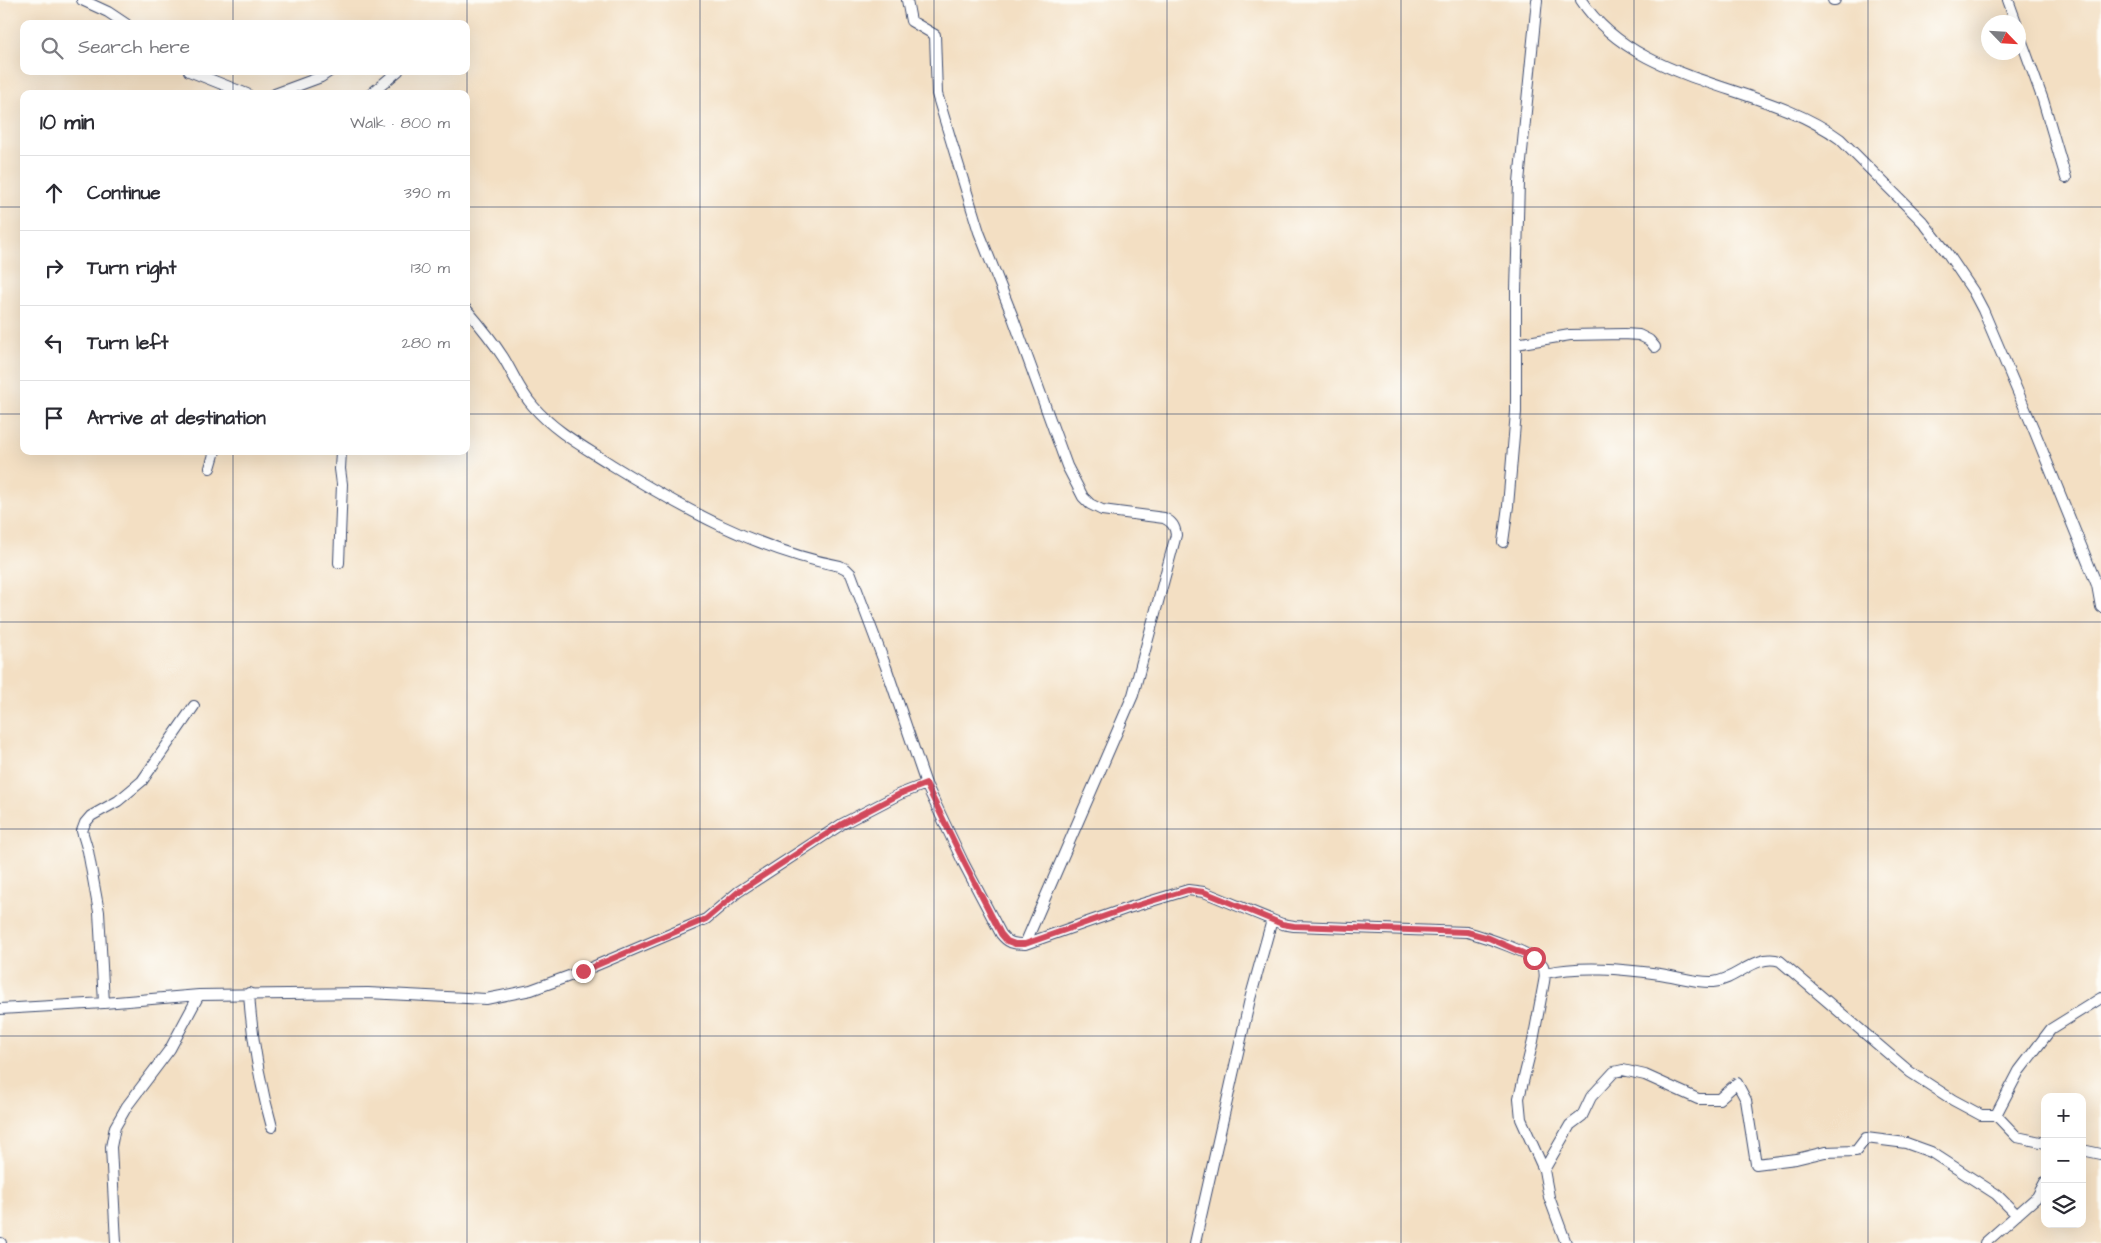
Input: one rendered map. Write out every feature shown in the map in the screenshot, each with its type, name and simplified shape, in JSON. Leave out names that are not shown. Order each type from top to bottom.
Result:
[{"type":"street","points":[[82,0],[120,20]]},
{"type":"street","points":[[907,0],[912,21],[935,34],[937,94],[956,157],[979,232],[1018,331],[1067,466],[1083,497],[1090,504],[1102,510],[1164,518],[1175,527],[1176,535],[1133,695],[1025,944]]},
{"type":"street","points":[[1503,542],[1516,412],[1519,182],[1537,0]]},
{"type":"street","points":[[1581,0],[1599,22],[1626,45],[1668,67],[1798,116],[1829,130],[1923,222],[1948,254],[1983,310],[2097,585],[2101,606]]},
{"type":"street","points":[[2008,0],[2013,15]]},
{"type":"street","points":[[2026,53],[2043,100],[2066,178]]},
{"type":"street","points":[[199,75],[237,90]]},
{"type":"street","points":[[285,90],[320,75]]},
{"type":"street","points":[[376,90],[393,75]]},
{"type":"street","points":[[470,314],[503,356],[532,405],[554,427],[575,442],[664,498],[726,528],[778,549],[846,569],[851,574],[886,667],[926,784],[1001,934],[1007,941],[1015,944],[1025,944],[1125,909],[1188,890],[1204,892],[1272,920],[1294,926],[1467,932],[1489,938],[1534,958],[1542,965],[1545,973],[1533,1041],[1520,1098],[1521,1119],[1544,1170],[1550,1197],[1566,1243]]},
{"type":"street","points":[[1516,344],[1570,335],[1624,334],[1639,335],[1649,340],[1655,347]]},
{"type":"street","points":[[210,468],[214,455]]},
{"type":"street","points":[[339,563],[342,484],[341,455]]},
{"type":"street","points":[[104,1003],[99,912],[88,851],[82,831],[91,816],[118,801],[142,781],[194,706]]},
{"type":"street","points":[[0,1009],[249,993],[368,993],[486,999],[531,990],[583,971],[706,919],[738,892],[842,824],[900,794],[926,784]]},
{"type":"street","points":[[1194,1243],[1250,999],[1272,920]]},
{"type":"street","points":[[1545,973],[1563,969],[1624,970],[1712,982],[1726,979],[1763,960],[1772,959],[1780,961],[1910,1072],[1953,1100],[1982,1115],[1996,1115],[2017,1137],[2041,1141]]},
{"type":"street","points":[[249,993],[251,1033],[259,1082],[272,1127]]},
{"type":"street","points":[[116,1243],[111,1147],[115,1127],[127,1106],[170,1049],[199,995]]},
{"type":"street","points":[[1996,1115],[2019,1071],[2051,1029],[2101,998]]},
{"type":"street","points":[[1544,1170],[1566,1131],[1582,1116],[1591,1097],[1614,1072],[1624,1070],[1645,1075],[1698,1099],[1719,1099],[1737,1083],[1746,1100],[1756,1164],[1796,1159],[1825,1152],[1856,1151],[1866,1138],[1906,1143],[1931,1152],[1996,1194],[2017,1215]]},
{"type":"street","points":[[2086,1151],[2101,1154]]},
{"type":"street","points":[[1985,1243],[2037,1197],[2044,1183]]},
{"type":"route","points":[[583,971],[706,919],[738,892],[799,850],[842,824],[900,794],[926,784],[1001,934],[1007,941],[1015,944],[1025,944],[1055,935],[1125,909],[1188,890],[1204,892],[1282,924],[1467,932],[1489,938],[1534,958]]}]
